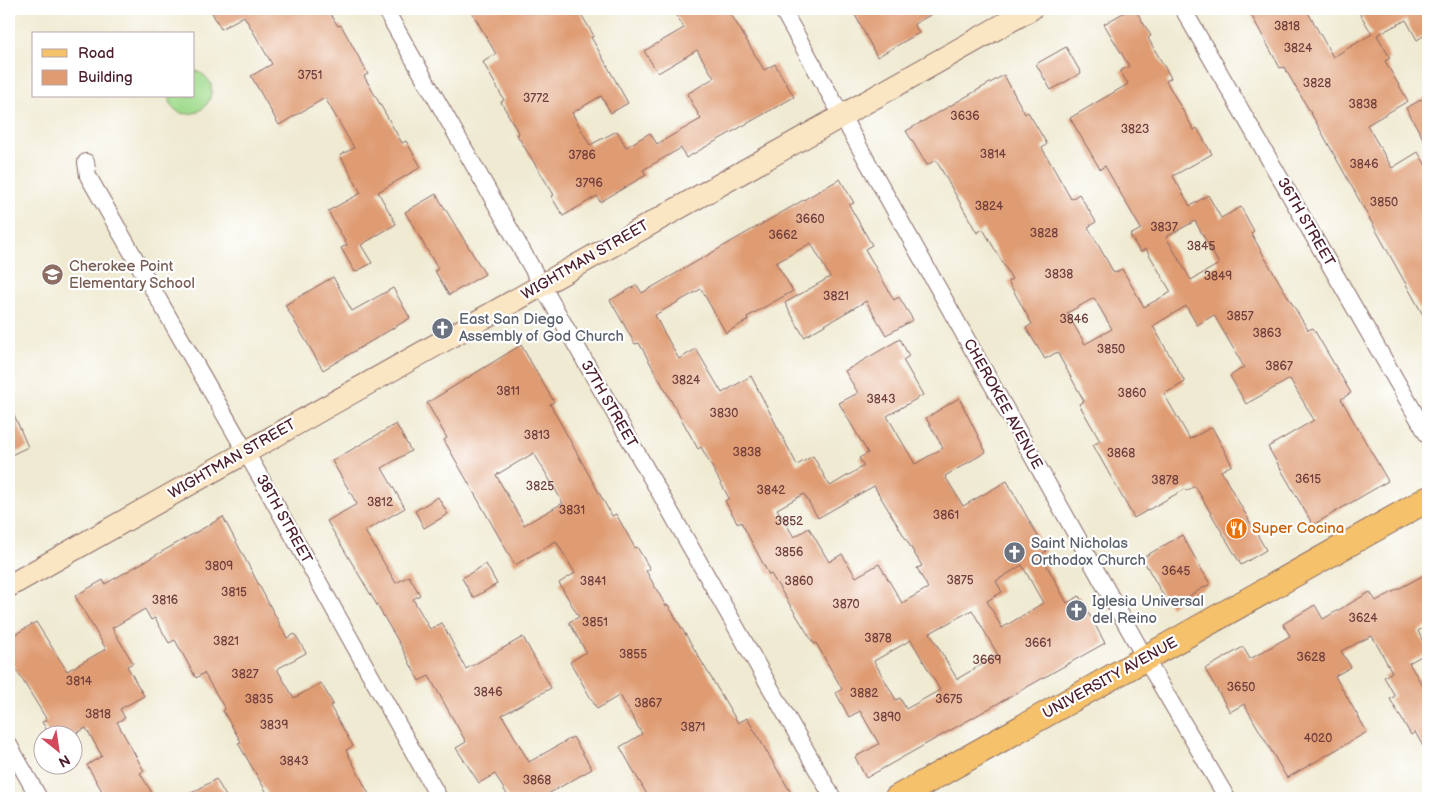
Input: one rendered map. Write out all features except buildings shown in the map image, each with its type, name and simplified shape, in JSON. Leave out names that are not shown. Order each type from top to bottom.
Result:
[{"type":"main road","name":"WIGHTMAN STREET","points":[[9,586],[1030,9]]},
{"type":"main road","name":"UNIVERSITY AVENUE","points":[[897,798],[1428,499]]},
{"type":"street","name":"37TH STREET","points":[[386,9],[832,798]]},
{"type":"street","name":"CHEROKEE AVENUE","points":[[782,9],[1145,658],[1227,798]]},
{"type":"street","name":"36TH STREET","points":[[1183,9],[1428,436]]},
{"type":"street","name":"38TH STREET","points":[[86,162],[88,176],[246,452],[439,798]]},
{"type":"street","points":[[9,745],[39,798]]},
{"type":"green space","points":[[195,70],[204,75],[211,83],[211,95],[200,110],[192,114],[183,114],[176,111],[171,105],[170,98],[195,98]]},
{"type":"place","name":"Cherokee Point Elementary School","points":[[53,275]]},
{"type":"place","name":"East San Diego Assembly of God Church","points":[[443,328]]},
{"type":"place","name":"Super Cocina","points":[[1236,528]]},
{"type":"place","name":"Saint Nicholas Orthodox Church","points":[[1015,552]]},
{"type":"place","name":"Iglesia Universal del Reino","points":[[1076,610]]}]
